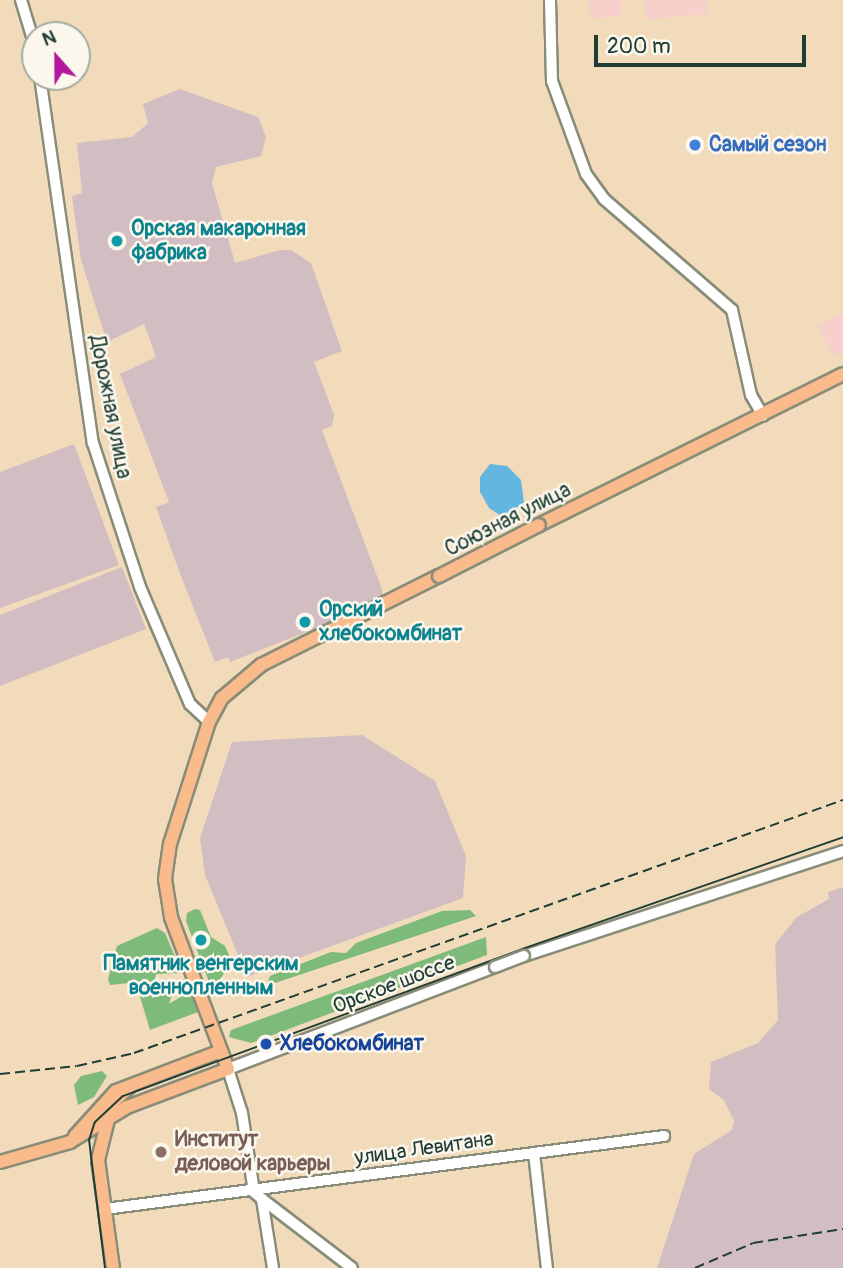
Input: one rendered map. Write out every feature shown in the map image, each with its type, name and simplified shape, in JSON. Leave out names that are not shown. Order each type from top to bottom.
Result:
[{"type":"main road","name":"Союзная улица","points":[[228,1069],[172,917],[165,879],[170,844],[209,722],[222,698],[261,665],[843,374]]},
{"type":"main road","points":[[71,1142],[99,1105],[130,1086],[221,1051]]},
{"type":"main road","name":"Орское шоссе","points":[[0,1162],[71,1142],[127,1107],[228,1069]]},
{"type":"main road","points":[[113,1268],[98,1160],[105,1122],[113,1103],[130,1086]]},
{"type":"main road","points":[[71,1142],[82,1143],[98,1160]]},
{"type":"street","points":[[20,0],[27,21]]},
{"type":"street","points":[[550,0],[552,81],[586,174],[604,199],[733,310],[751,394],[763,416]]},
{"type":"street","name":"Дорожная улица","points":[[42,91],[93,443],[140,587],[190,704],[209,722]]},
{"type":"street","name":"Орское шоссе","points":[[228,1069],[524,956],[843,851]]},
{"type":"street","points":[[228,1069],[242,1113],[273,1268]]},
{"type":"street","name":"улица Левитана","points":[[105,1209],[258,1196],[534,1153],[664,1136]]},
{"type":"street","points":[[534,1153],[547,1268]]},
{"type":"street","points":[[258,1196],[352,1268]]},
{"type":"shaded area","points":[[589,0],[631,0],[621,1],[622,15],[591,19]]},
{"type":"shaded area","points":[[644,0],[706,0],[707,14],[646,19]]},
{"type":"shaded area","points":[[180,89],[258,117],[266,137],[261,156],[216,167],[212,183],[235,263],[280,250],[291,250],[311,263],[342,351],[314,362],[334,415],[332,426],[322,430],[382,589],[383,598],[360,611],[230,662],[228,657],[215,662],[179,571],[156,507],[169,502],[120,374],[156,357],[144,324],[107,342],[81,260],[72,196],[82,193],[77,143],[132,137],[148,123],[143,104]]},
{"type":"shaded area","points":[[843,312],[843,354],[833,354],[817,325]]},
{"type":"shaded area","points":[[74,444],[119,565],[0,608],[0,472]]},
{"type":"shaded area","points":[[122,567],[146,629],[0,686],[0,615]]},
{"type":"shaded area","points":[[362,735],[435,781],[466,856],[463,898],[247,977],[205,875],[200,838],[232,742]]},
{"type":"shaded area","points":[[843,887],[843,1268],[657,1268],[694,1154],[732,1130],[734,1121],[724,1100],[709,1089],[711,1062],[758,1043],[778,1020],[775,944],[797,917],[829,899],[828,892]]},
{"type":"green space","points":[[200,910],[211,937],[225,946],[232,962],[216,985],[209,982],[186,921],[187,913]]},
{"type":"green space","points":[[470,910],[476,916],[266,986],[270,976],[331,952],[346,953],[356,943],[442,911]]},
{"type":"green space","points":[[157,928],[165,933],[182,973],[156,974],[154,984],[159,989],[170,984],[174,988],[169,1004],[190,991],[198,1012],[150,1030],[138,990],[129,983],[110,985],[108,979],[117,946]]},
{"type":"green space","points":[[486,937],[487,955],[251,1043],[229,1037],[231,1030]]},
{"type":"green space","points":[[102,1071],[107,1076],[94,1097],[78,1105],[74,1085],[81,1076]]},
{"type":"water","points":[[490,464],[507,466],[521,480],[524,502],[514,510],[500,515],[489,508],[480,492],[480,477]]},
{"type":"tram line","points":[[105,1268],[89,1140],[95,1122],[123,1096],[522,949],[843,837]]},
{"type":"railway","points":[[0,1074],[77,1066],[134,1053],[843,800]]},
{"type":"railway","points":[[695,1268],[753,1243],[843,1229]]},
{"type":"place","name":"Самый сезон","points":[[695,145]]},
{"type":"place","name":"Орская макаронная фабрика","points":[[117,241]]},
{"type":"place","name":"Орский хлебокомбинат","points":[[305,622]]},
{"type":"place","name":"Памятник венгерским военнопленным","points":[[201,940]]},
{"type":"place","name":"Хлебокомбинат","points":[[266,1044]]},
{"type":"place","name":"Институт деловой карьеры","points":[[161,1152]]}]
